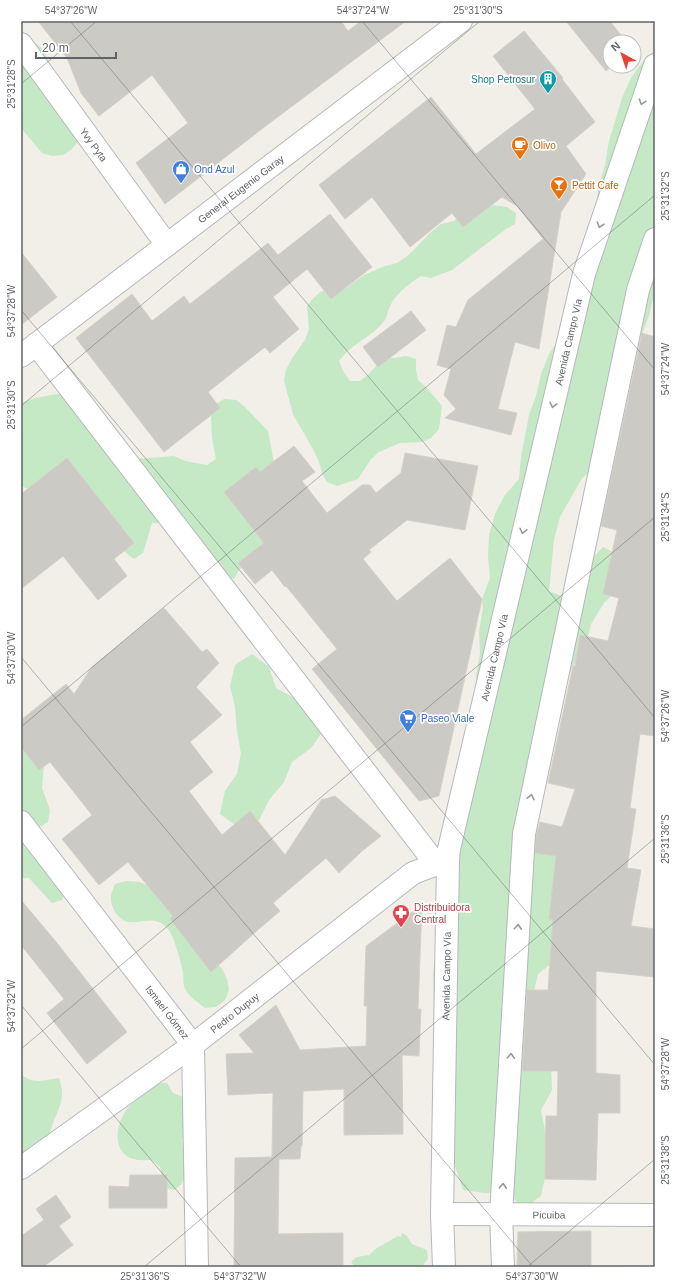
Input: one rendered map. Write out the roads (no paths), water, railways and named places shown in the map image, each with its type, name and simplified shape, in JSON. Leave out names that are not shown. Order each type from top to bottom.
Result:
[{"type":"street","name":"General Eugenio Garay","points":[[29,350],[461,21]]},
{"type":"street","name":"Yvy Pyta","points":[[21,44],[167,245]]},
{"type":"street","name":"Avenida Campo Vía","points":[[444,1267],[442,1214],[442,862],[451,841],[584,274],[655,65]]},
{"type":"street","points":[[503,1267],[501,1214],[524,834],[638,290],[655,239]]},
{"type":"street","points":[[29,350],[442,862]]},
{"type":"street","name":"Ismael Gómez","points":[[21,822],[193,1045],[197,1267]]},
{"type":"street","name":"Pedro Dupuy","points":[[21,1168],[193,1045],[413,873],[442,862]]},
{"type":"street","name":"Picuiba","points":[[442,1214],[655,1215]]},
{"type":"place","name":"Shop Petrosur","points":[[548,94]]},
{"type":"place","name":"Olivo","points":[[520,160]]},
{"type":"place","name":"Ond Azul","points":[[181,184]]},
{"type":"place","name":"Pettit Cafe","points":[[559,200]]},
{"type":"place","name":"Paseo Viale","points":[[408,733]]},
{"type":"place","name":"Distribuidora Central","points":[[401,928]]}]
